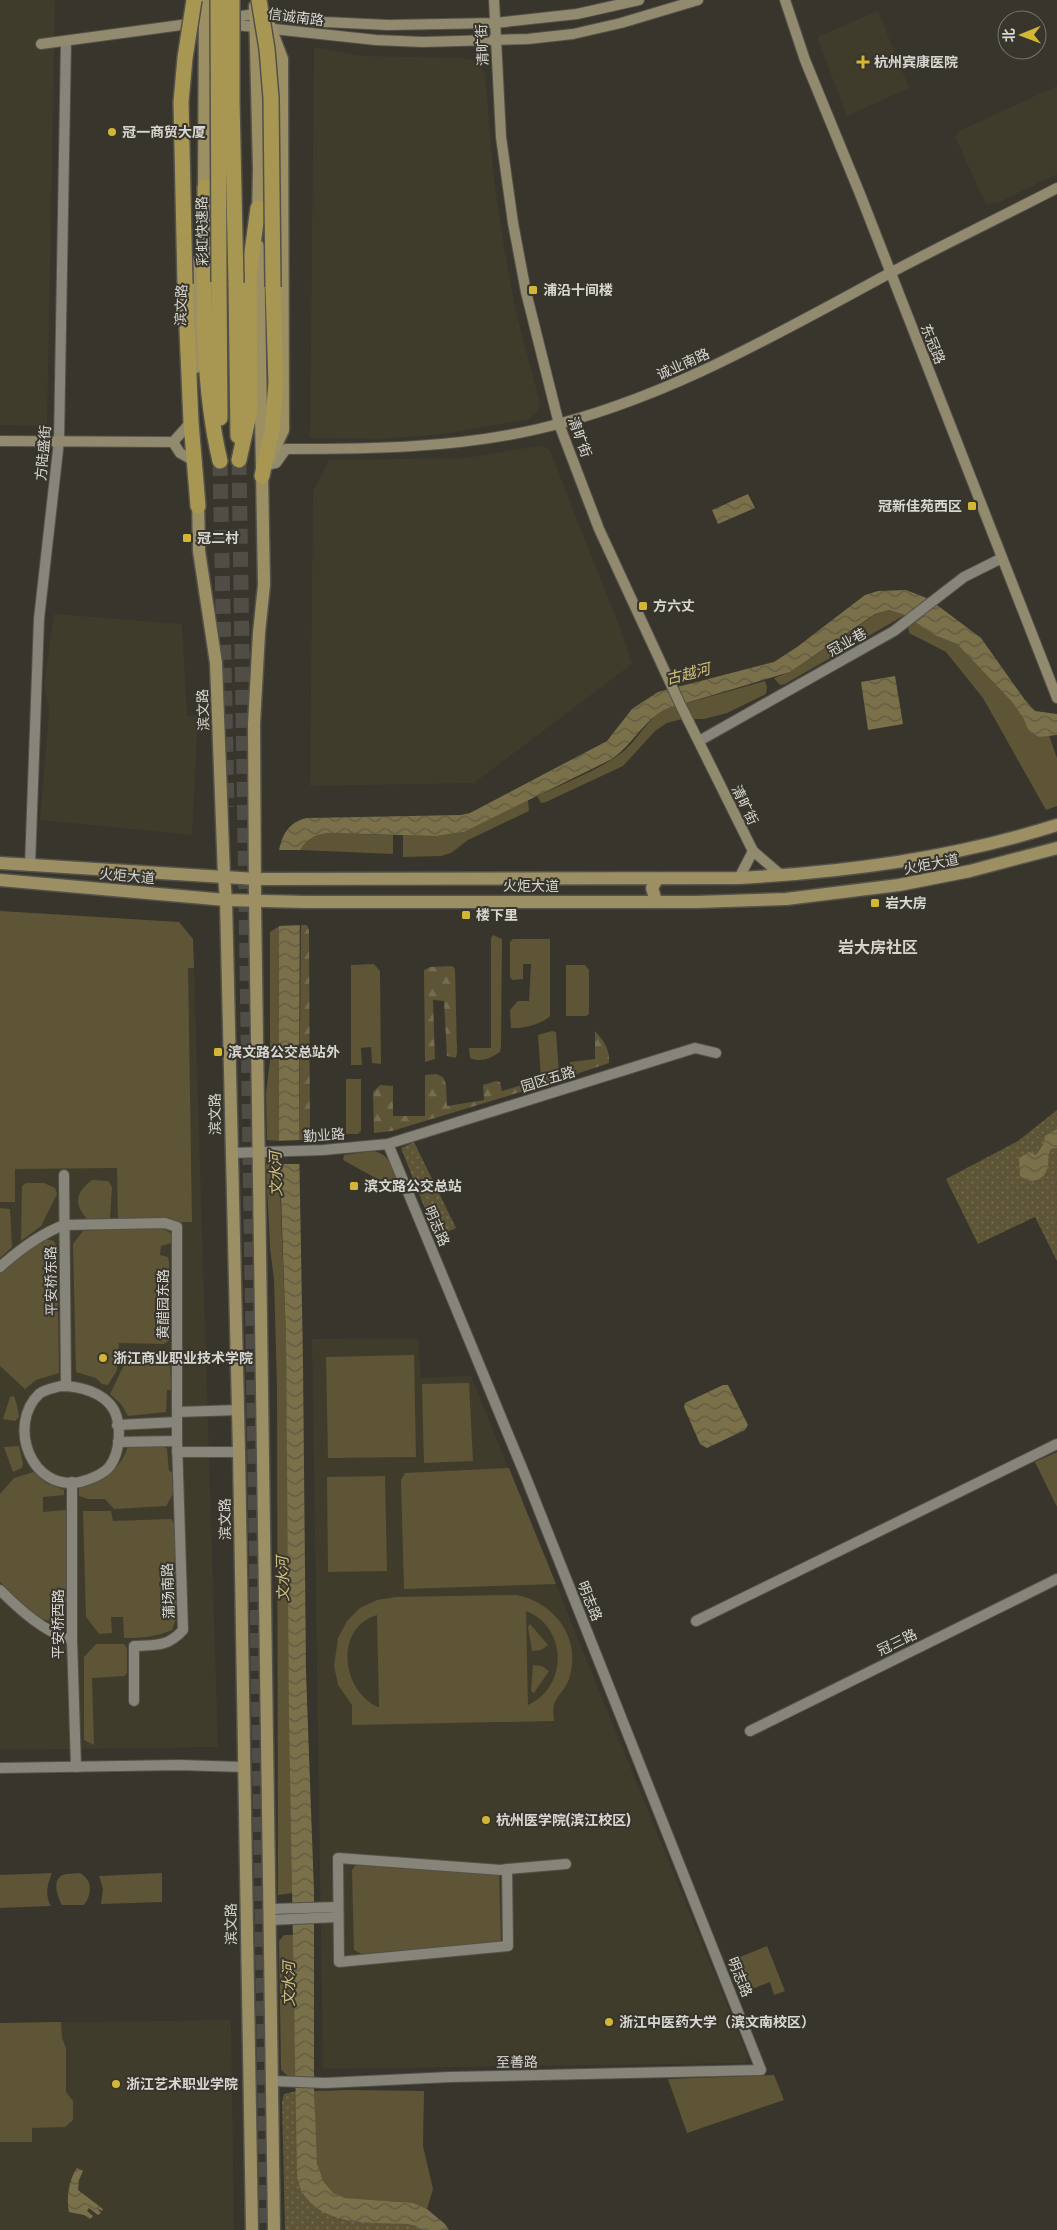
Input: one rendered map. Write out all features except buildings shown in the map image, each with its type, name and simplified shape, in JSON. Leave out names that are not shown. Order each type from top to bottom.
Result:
[{"type":"highway","points":[[194,0],[185,58],[181,102],[185,284],[191,422],[198,506]]},
{"type":"highway","name":"彩虹快速路","points":[[205,186],[208,385],[213,429],[220,461],[218,0]]},
{"type":"highway","points":[[232,0],[232,101],[239,460],[250,410],[249,274],[258,208]]},
{"type":"highway","points":[[258,9],[266,49],[271,98],[276,382],[272,430],[264,471]]},
{"type":"main road","name":"滨文路","points":[[205,0],[205,186],[195,304],[198,506],[200,559],[216,663],[226,900],[239,1452],[252,2230]]},
{"type":"main road","points":[[258,9],[272,28],[282,59],[283,430],[264,471]]},
{"type":"main road","points":[[258,9],[258,208],[264,471],[264,585],[259,633],[254,724],[255,900],[264,1152],[274,1912],[274,2230]]},
{"type":"main road","name":"火炬大道","points":[[0,863],[256,879],[739,878],[903,862],[994,843],[1057,825]]},
{"type":"main road","name":"火炬大道","points":[[0,880],[226,900],[307,902],[656,902],[786,898],[872,889],[970,871],[1057,848]]},
{"type":"main road","points":[[656,902],[652,888],[657,879]]},
{"type":"street","name":"清旷街","points":[[494,0],[501,137],[513,223],[526,292],[559,424],[599,529],[668,680],[753,851],[782,875]]},
{"type":"street","name":"信诚南路","points":[[41,44],[204,22],[258,9],[388,25],[495,23],[577,14],[639,0]]},
{"type":"street","name":"信诚南路","points":[[272,28],[376,40],[423,42],[495,40],[573,34],[621,23],[698,0]]},
{"type":"street","name":"东冠路","points":[[785,0],[805,60],[860,194],[1057,698]]},
{"type":"street","name":"方陆盛街","points":[[30,866],[39,619],[59,441],[66,41]]},
{"type":"street","name":"诚业南路","points":[[286,449],[392,449],[485,440],[559,424],[632,400],[680,382],[811,317],[1057,188]]},
{"type":"street","points":[[0,442],[173,442],[191,422]]},
{"type":"street","points":[[264,471],[276,463],[286,449],[281,435]]},
{"type":"street","points":[[173,442],[180,452],[194,461]]},
{"type":"street","name":"冠业巷","points":[[699,741],[894,631],[964,577],[1002,558]]},
{"type":"street","points":[[739,878],[753,851]]},
{"type":"street","name":"园区五路","points":[[388,1144],[695,1048],[716,1053]]},
{"type":"street","name":"勤业路","points":[[231,1153],[388,1144]]},
{"type":"street","name":"明志路","points":[[388,1144],[527,1480],[762,2070]]},
{"type":"street","name":"平安桥东路","points":[[64,1175],[66,1386]]},
{"type":"street","name":"黄醋园东路","points":[[64,1225],[166,1223],[177,1227],[177,1441]]},
{"type":"street","points":[[0,1267],[49,1231],[64,1225]]},
{"type":"street","points":[[66,1386],[95,1393],[114,1410],[118,1425],[117,1452],[109,1467],[88,1479],[78,1482],[57,1481],[35,1467],[28,1454],[26,1442],[26,1421],[33,1403],[40,1394],[50,1389],[66,1386]]},
{"type":"street","points":[[118,1425],[238,1410]]},
{"type":"street","points":[[118,1442],[177,1441]]},
{"type":"street","name":"蒲场南路","points":[[134,1701],[134,1646],[161,1644],[174,1640],[183,1630],[177,1441]]},
{"type":"street","points":[[696,1621],[1057,1444]]},
{"type":"street","points":[[178,1452],[239,1452]]},
{"type":"street","name":"平安桥西路","points":[[72,1482],[72,1640],[76,1767]]},
{"type":"street","name":"冠三路","points":[[750,1732],[1057,1579]]},
{"type":"street","points":[[0,1590],[14,1605],[61,1637],[72,1640]]},
{"type":"street","points":[[0,1768],[179,1765],[243,1767]]},
{"type":"street","points":[[507,1869],[508,1946],[339,1962],[335,1914],[338,1858],[461,1868],[507,1869],[566,1864]]},
{"type":"street","points":[[274,1912],[327,1907],[335,1914]]},
{"type":"street","points":[[274,1912],[283,1919],[335,1914]]},
{"type":"street","name":"至善路","points":[[273,2081],[325,2083],[450,2077],[762,2070]]},
{"type":"shaded area","points":[[0,0],[55,0],[47,426],[0,425]]},
{"type":"shaded area","name":"杭州宾康医院","points":[[878,11],[909,88],[847,116],[817,37]]},
{"type":"shaded area","points":[[314,47],[362,56],[462,58],[472,60],[481,67],[485,74],[494,180],[507,265],[517,316],[540,403],[537,413],[529,419],[443,434],[383,439],[310,438]]},
{"type":"shaded area","points":[[1057,86],[1057,174],[998,203],[986,204],[955,137],[959,131]]},
{"type":"shaded area","points":[[544,446],[550,451],[620,628],[632,664],[474,783],[310,786],[313,492],[329,460],[466,458]]},
{"type":"shaded area","points":[[54,614],[182,624],[187,716],[198,716],[192,835],[40,820],[49,710],[44,685]]},
{"type":"shaded area","name":"浙江商业职业技术学院","points":[[0,911],[179,922],[193,939],[218,1747],[0,1750]]},
{"type":"shaded area","name":"杭州医学院(滨江校区)","points":[[418,1338],[421,1378],[471,1376],[748,2056],[745,2063],[323,2069],[312,1339]]},
{"type":"shaded area","name":"浙江艺术职业学院","points":[[231,2020],[234,2230],[0,2230],[0,2023]]},
{"type":"green space","points":[[889,610],[905,615],[785,684],[780,685],[774,678],[790,672],[876,614]]},
{"type":"green space","points":[[912,620],[934,635],[957,644],[1012,702],[1023,718],[1029,732],[1039,737],[1049,735],[1057,758],[1057,806],[1046,810],[983,698],[946,652],[909,633],[908,626]]},
{"type":"green space","points":[[765,681],[767,687],[766,694],[727,713],[704,719],[682,719],[667,723],[655,731],[623,766],[546,802],[541,803],[537,796],[608,762],[626,749],[654,717],[666,709]]},
{"type":"green space","points":[[528,800],[529,811],[468,840],[451,853],[441,856],[403,857],[403,835],[437,836],[464,832]]},
{"type":"green space","points":[[328,833],[393,835],[393,854],[300,850],[312,838]]},
{"type":"green space","points":[[0,911],[179,922],[193,939],[194,968],[188,968],[192,1222],[118,1223],[117,1168],[15,1169],[15,1202],[0,1202]]},
{"type":"green space","points":[[281,925],[279,1141],[267,1140],[266,1093],[270,1061],[270,932]]},
{"type":"green space","points":[[301,925],[307,925],[309,931],[310,1137],[306,1140],[299,1140]]},
{"type":"green space","points":[[493,935],[502,939],[501,1047],[500,1052],[497,1054],[478,1060],[470,1058],[469,1048],[491,1048],[491,938]]},
{"type":"green space","points":[[513,939],[550,939],[550,1016],[537,1024],[516,1028],[511,1028],[510,1010],[518,1001],[529,1001],[531,964],[523,964],[523,979],[512,980],[510,977],[510,942]]},
{"type":"green space","points":[[374,964],[380,971],[381,1064],[372,1063],[371,1047],[361,1048],[362,1065],[351,1065],[351,965]]},
{"type":"green space","points":[[566,965],[585,965],[589,970],[589,1014],[586,1016],[566,1016]]},
{"type":"green space","points":[[452,966],[455,969],[456,1058],[447,1056],[444,1001],[433,1000],[435,1059],[425,1062],[424,970],[430,967]]},
{"type":"green space","points":[[552,1031],[556,1032],[559,1074],[541,1079],[538,1035]]},
{"type":"green space","points":[[595,1031],[606,1046],[609,1063],[392,1131],[374,1133],[373,1092],[380,1085],[393,1086],[393,1116],[425,1116],[425,1075],[436,1074],[443,1077],[446,1084],[447,1106],[484,1100],[483,1085],[496,1081],[500,1082],[502,1091],[570,1070],[570,1062],[595,1059]]},
{"type":"green space","points":[[346,1079],[361,1079],[361,1131],[358,1134],[346,1134]]},
{"type":"green space","points":[[1057,1110],[1057,1261],[1035,1217],[978,1244],[946,1179],[1018,1141]]},
{"type":"green space","points":[[414,1142],[456,1228],[436,1237],[401,1148]]},
{"type":"green space","points":[[371,1151],[386,1157],[398,1181],[390,1186],[343,1160],[344,1155]]},
{"type":"green space","points":[[266,1164],[279,1164],[286,1338],[293,1893],[278,1895],[277,1388],[274,1279],[270,1248]]},
{"type":"green space","points":[[92,1180],[108,1181],[112,1187],[110,1219],[87,1219],[80,1208],[78,1198],[82,1189]]},
{"type":"green space","points":[[26,1183],[44,1183],[55,1188],[57,1194],[41,1226],[21,1241],[22,1186]]},
{"type":"green space","points":[[0,1208],[10,1209],[12,1247],[0,1258]]},
{"type":"green space","points":[[160,1226],[172,1234],[172,1243],[161,1246],[160,1255],[168,1257],[169,1263],[170,1340],[164,1344],[119,1343],[117,1370],[108,1385],[102,1384],[96,1378],[76,1372],[73,1244],[83,1231]]},
{"type":"green space","points":[[45,1239],[54,1241],[57,1248],[59,1373],[36,1380],[25,1389],[0,1366],[0,1272],[38,1242]]},
{"type":"green space","points":[[414,1355],[416,1457],[328,1458],[326,1357]]},
{"type":"green space","points":[[125,1356],[170,1359],[171,1390],[167,1390],[166,1412],[128,1416],[121,1404],[110,1394],[123,1367]]},
{"type":"green space","points":[[469,1383],[473,1461],[424,1463],[422,1384]]},
{"type":"green space","points":[[14,1396],[19,1417],[15,1421],[3,1419],[10,1397]]},
{"type":"green space","points":[[128,1445],[163,1446],[167,1449],[169,1471],[172,1472],[173,1494],[166,1506],[114,1509],[105,1499],[88,1499],[79,1496],[79,1488],[95,1483],[116,1468]]},
{"type":"green space","points":[[19,1446],[23,1464],[22,1468],[13,1472],[4,1447]]},
{"type":"green space","points":[[1057,1452],[1057,1507],[1035,1462]]},
{"type":"green space","points":[[509,1468],[556,1584],[404,1589],[401,1480],[405,1473]]},
{"type":"green space","points":[[34,1472],[46,1483],[64,1490],[64,1495],[43,1497],[43,1512],[66,1510],[66,1605],[60,1621],[41,1619],[33,1614],[19,1603],[0,1582],[0,1494],[14,1478]]},
{"type":"green space","points":[[385,1476],[387,1571],[328,1572],[327,1477]]},
{"type":"green space","points":[[83,1511],[111,1511],[113,1521],[171,1519],[175,1525],[177,1605],[173,1609],[164,1610],[165,1616],[177,1616],[172,1630],[148,1637],[124,1638],[123,1617],[111,1617],[112,1633],[99,1634],[86,1617]]},
{"type":"green space","points":[[517,1595],[531,1599],[543,1606],[562,1625],[569,1637],[572,1651],[569,1679],[554,1704],[554,1721],[352,1725],[352,1705],[338,1685],[334,1666],[338,1638],[347,1621],[360,1608],[377,1600],[396,1597]],"holes":[[[526,1611],[540,1619],[550,1630],[556,1643],[558,1657],[556,1672],[550,1685],[541,1696],[528,1705]],[[377,1615],[379,1707],[365,1699],[356,1687],[350,1674],[348,1659],[349,1645],[354,1632],[363,1622]]]},
{"type":"green space","points":[[530,1624],[548,1645],[541,1650],[532,1651],[528,1627]]},
{"type":"green space","points":[[96,1644],[124,1644],[127,1648],[127,1673],[124,1676],[92,1678],[94,1745],[84,1740],[84,1657]]},
{"type":"green space","points":[[533,1665],[542,1666],[549,1671],[534,1693],[531,1691]]},
{"type":"green space","points":[[356,1865],[499,1875],[501,1942],[362,1954],[354,1950],[352,1870]]},
{"type":"green space","points":[[52,1873],[47,1890],[51,1906],[0,1908],[0,1875]]},
{"type":"green space","points":[[80,1873],[87,1880],[90,1888],[87,1901],[84,1905],[62,1905],[56,1889],[59,1877],[65,1874]]},
{"type":"green space","points":[[162,1873],[162,1902],[101,1904],[103,1889],[99,1876]]},
{"type":"green space","points":[[284,1935],[294,1935],[294,2008],[297,2076],[288,2076],[281,2070],[279,1941]]},
{"type":"green space","points":[[767,1946],[785,1991],[774,1995],[770,1982],[747,1991],[735,1959]]},
{"type":"green space","points":[[61,2022],[62,2038],[66,2048],[66,2092],[73,2101],[73,2120],[65,2127],[32,2128],[32,2142],[0,2142],[0,2023]]},
{"type":"green space","points":[[774,2075],[784,2100],[687,2133],[668,2079]]},
{"type":"green space","points":[[297,2091],[297,2173],[344,2219],[407,2224],[422,2230],[285,2230],[282,2102],[284,2094]]},
{"type":"green space","points":[[314,2091],[424,2091],[423,2146],[433,2189],[427,2209],[406,2203],[346,2198],[333,2193],[326,2185],[320,2174],[315,2146]]},
{"type":"water","points":[[748,494],[755,508],[718,524],[712,510]]},
{"type":"water","points":[[906,590],[929,599],[981,638],[1035,711],[1057,714],[1057,735],[1039,737],[1029,732],[1023,718],[1012,702],[957,644],[934,635],[905,615],[889,610],[875,614],[790,672],[666,709],[651,719],[612,759],[464,832],[437,836],[328,833],[312,838],[300,850],[299,1140],[306,1672],[314,1891],[314,2091],[317,2163],[323,2181],[333,2193],[345,2198],[413,2203],[427,2209],[445,2224],[449,2230],[422,2230],[407,2224],[364,2222],[335,2217],[311,2203],[301,2190],[297,2173],[289,1715],[286,1338],[279,1141],[279,850],[283,838],[291,825],[307,818],[461,815],[470,813],[607,741],[632,709],[658,692],[774,662],[797,647],[865,595],[878,591]]},
{"type":"water","points":[[895,676],[903,724],[868,730],[861,682]]},
{"type":"water","points":[[1057,1129],[1057,1148],[1051,1149],[1045,1173],[1039,1179],[1031,1181],[1024,1179],[1020,1176],[1019,1158],[1029,1152],[1036,1155],[1043,1145],[1045,1136]]},
{"type":"water","points":[[723,1385],[728,1385],[748,1425],[745,1430],[707,1448],[700,1444],[684,1407],[685,1403]]},
{"type":"water","points":[[77,2168],[83,2171],[79,2180],[78,2190],[103,2209],[102,2211],[97,2208],[101,2213],[98,2215],[89,2208],[87,2211],[93,2216],[90,2219],[84,2215],[69,2212],[69,2189]]},
{"type":"pier","points":[[277,850],[302,850],[303,925],[278,926]]},
{"type":"pier","points":[[301,1140],[302,1164],[277,1164],[276,1141]]},
{"type":"tunnel","points":[[239,460],[267,2230]]},
{"type":"tunnel","points":[[220,461],[227,807]]},
{"type":"place","name":"杭州宾康医院","points":[[863,62]]},
{"type":"place","name":"冠一商贸大厦","points":[[112,132]]},
{"type":"place","name":"浦沿十间楼","points":[[533,290]]},
{"type":"place","name":"冠新佳苑西区","points":[[972,506]]},
{"type":"place","name":"冠二村","points":[[187,538]]},
{"type":"place","name":"方六丈","points":[[643,606]]},
{"type":"place","name":"岩大房","points":[[875,903]]},
{"type":"place","name":"楼下里","points":[[466,915]]},
{"type":"place","name":"滨文路公交总站外","points":[[218,1052]]},
{"type":"place","name":"滨文路公交总站","points":[[354,1186]]},
{"type":"place","name":"浙江商业职业技术学院","points":[[103,1358]]},
{"type":"place","name":"杭州医学院(滨江校区)","points":[[486,1820]]},
{"type":"place","name":"浙江中医药大学（滨文南校区）","points":[[609,2022]]},
{"type":"place","name":"浙江艺术职业学院","points":[[116,2084]]},
{"type":"district","name":"岩大房社区","points":[[878,947]]},
{"type":"water label","name":"古越河","points":[[688,674]]},
{"type":"water label","name":"文水河","points":[[276,1174]]},
{"type":"water label","name":"文水河","points":[[283,1579]]},
{"type":"water label","name":"文水河","points":[[289,1984]]}]
